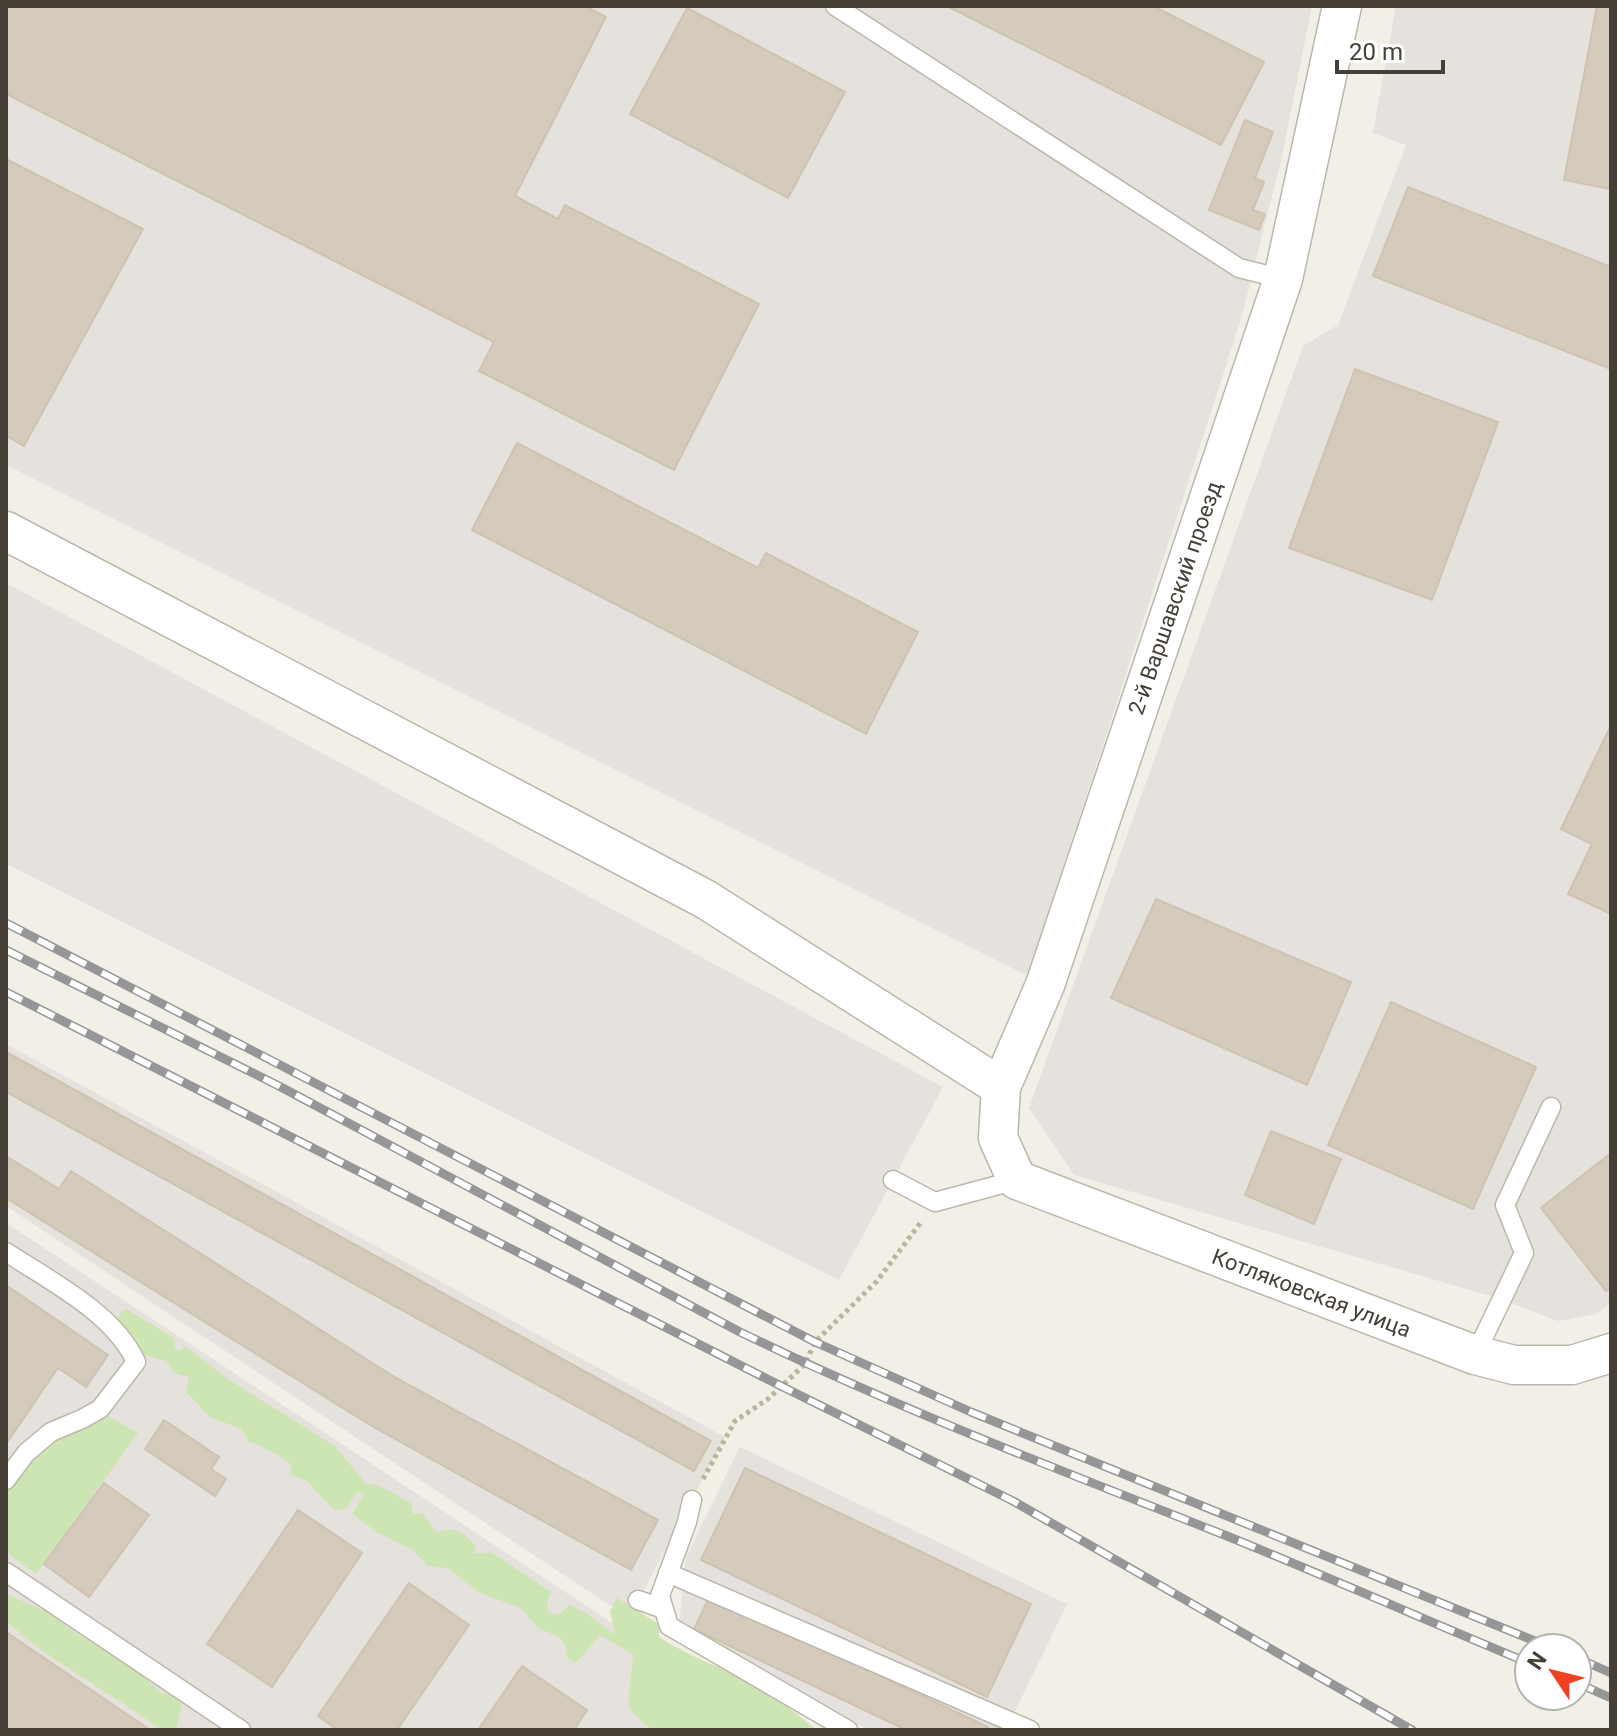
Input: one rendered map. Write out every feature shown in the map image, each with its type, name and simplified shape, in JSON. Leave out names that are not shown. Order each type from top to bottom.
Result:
[{"type":"street","name":"2-й Варшавский проезд","points":[[1017,1180],[998,1138],[1001,1087],[1045,985],[1283,279],[1342,6]]},
{"type":"street","points":[[6,531],[705,899],[1001,1087]]},
{"type":"street","name":"Котляковская улица","points":[[1017,1180],[1475,1355],[1514,1365],[1572,1365],[1611,1353]]},
{"type":"lane","points":[[835,6],[1239,268],[1283,279]]},
{"type":"lane","points":[[1475,1355],[1524,1253],[1505,1205],[1551,1107]]},
{"type":"lane","points":[[893,1180],[935,1202],[1017,1180]]},
{"type":"lane","points":[[6,1252],[105,1319],[129,1347],[136,1362],[100,1409],[51,1432],[26,1453],[6,1480]]},
{"type":"lane","points":[[692,1500],[660,1596],[669,1626],[848,1730]]},
{"type":"lane","points":[[6,1572],[241,1730]]},
{"type":"lane","points":[[668,1573],[1030,1730]]},
{"type":"lane","points":[[638,1600],[664,1609]]},
{"type":"path","points":[[692,1500],[735,1421],[768,1399],[805,1364],[815,1342],[877,1281],[935,1202]]},
{"type":"shaded area","points":[[6,6],[1312,6],[1281,161],[1241,319],[1028,976],[6,465]]},
{"type":"shaded area","points":[[1396,6],[1611,6],[1611,1303],[1596,1314],[1558,1321],[1501,1299],[1074,1175],[1029,1108],[1303,346],[1338,325],[1406,145],[1373,133]]},
{"type":"shaded area","points":[[6,583],[943,1087],[839,1280],[6,864]]},
{"type":"shaded area","points":[[6,1044],[725,1437],[629,1618],[6,1206]]},
{"type":"shaded area","points":[[6,1223],[201,1351],[774,1730],[6,1730]]},
{"type":"shaded area","points":[[740,1447],[1067,1604],[1006,1730],[868,1730],[679,1625],[686,1557]]},
{"type":"green space","points":[[126,1309],[174,1338],[175,1349],[180,1351],[185,1346],[229,1380],[335,1446],[366,1484],[379,1486],[411,1502],[413,1514],[422,1513],[437,1532],[458,1532],[476,1546],[473,1554],[491,1552],[551,1592],[547,1603],[549,1613],[560,1614],[569,1605],[586,1613],[615,1635],[610,1611],[617,1598],[660,1625],[659,1637],[761,1689],[817,1730],[652,1730],[630,1708],[633,1654],[600,1635],[576,1663],[567,1658],[560,1637],[539,1629],[521,1608],[480,1593],[448,1568],[428,1566],[412,1549],[377,1532],[352,1514],[364,1494],[358,1491],[346,1509],[334,1510],[307,1481],[289,1474],[293,1466],[289,1463],[249,1442],[241,1429],[210,1417],[186,1392],[189,1377],[174,1373],[167,1361],[122,1350],[112,1337],[119,1315]]},
{"type":"green space","points":[[105,1414],[138,1433],[36,1574],[6,1550],[5,1501],[10,1481],[19,1468],[46,1446]]},
{"type":"green space","points":[[6,1594],[50,1613],[71,1630],[136,1670],[161,1693],[169,1694],[182,1704],[176,1730],[163,1730],[38,1648],[6,1621]]},
{"type":"building","points":[[6,6],[585,6],[606,17],[515,196],[558,219],[565,205],[759,304],[674,470],[479,371],[494,342],[6,94]]},
{"type":"building","points":[[947,6],[1153,6],[1264,62],[1221,145]]},
{"type":"building","points":[[1597,6],[1611,6],[1611,189],[1564,180]]},
{"type":"building","points":[[687,8],[845,92],[788,198],[630,114]]},
{"type":"building","points":[[1245,120],[1273,132],[1255,178],[1264,182],[1253,210],[1265,214],[1259,230],[1209,210]]},
{"type":"building","points":[[6,159],[143,229],[24,446],[6,436]]},
{"type":"building","points":[[1408,187],[1611,267],[1611,369],[1373,276]]},
{"type":"building","points":[[1355,369],[1498,422],[1432,600],[1289,548]]},
{"type":"building","points":[[517,443],[758,568],[766,553],[918,632],[866,734],[472,530]]},
{"type":"building","points":[[1611,725],[1611,914],[1568,894],[1592,844],[1561,829]]},
{"type":"building","points":[[1156,899],[1351,982],[1307,1085],[1111,998]]},
{"type":"building","points":[[1391,1002],[1536,1067],[1473,1209],[1328,1145]]},
{"type":"building","points":[[6,1052],[711,1441],[694,1471],[6,1092]]},
{"type":"building","points":[[1271,1131],[1341,1159],[1314,1224],[1245,1195]]},
{"type":"building","points":[[1611,1153],[1611,1287],[1606,1291],[1541,1208]]},
{"type":"building","points":[[6,1156],[59,1189],[71,1171],[396,1378],[658,1520],[631,1570],[370,1425],[6,1198]]},
{"type":"building","points":[[6,1285],[108,1355],[86,1387],[58,1368],[6,1444]]},
{"type":"building","points":[[164,1420],[219,1457],[211,1469],[226,1479],[215,1496],[145,1449]]},
{"type":"building","points":[[745,1468],[1031,1604],[987,1697],[701,1560]]},
{"type":"building","points":[[104,1483],[149,1515],[89,1597],[44,1564]]},
{"type":"building","points":[[298,1510],[362,1553],[272,1687],[207,1644]]},
{"type":"building","points":[[409,1583],[469,1625],[397,1730],[338,1730],[318,1716]]},
{"type":"building","points":[[710,1595],[988,1727],[987,1730],[906,1730],[694,1629]]},
{"type":"building","points":[[6,1632],[150,1730],[6,1730]]},
{"type":"building","points":[[522,1666],[587,1710],[574,1730],[478,1730]]},
{"type":"railway","points":[[6,923],[815,1342],[971,1412],[1513,1632]]},
{"type":"railway","points":[[6,950],[279,1086],[740,1332],[920,1413],[1513,1656]]},
{"type":"railway","points":[[6,992],[1013,1501],[1412,1730]]},
{"type":"railway","points":[[1593,1665],[1611,1673]]},
{"type":"railway","points":[[1593,1690],[1611,1698]]}]
